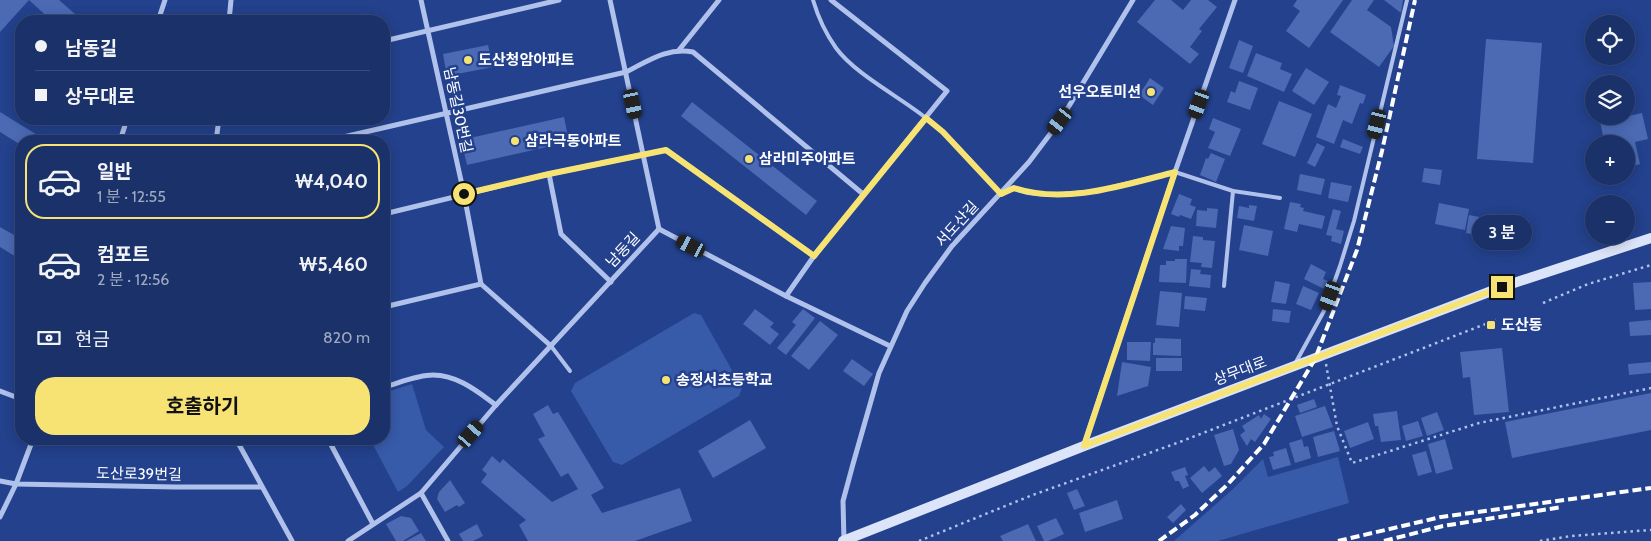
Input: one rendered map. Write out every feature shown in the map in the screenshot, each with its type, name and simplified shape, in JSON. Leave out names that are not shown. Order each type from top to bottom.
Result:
[{"type":"main road","name":"상무대로","points":[[843,541],[1084,446],[1502,287],[1651,238]]},
{"type":"street","points":[[160,15],[165,0]]},
{"type":"street","points":[[230,15],[231,0]]},
{"type":"street","name":"남동길30번길","points":[[421,0],[464,194],[481,284]]},
{"type":"street","points":[[390,40],[559,0]]},
{"type":"street","name":"남동길","points":[[348,541],[421,492],[496,405],[659,229],[610,0]]},
{"type":"street","points":[[679,50],[718,0]]},
{"type":"street","points":[[786,296],[814,256],[947,91],[832,0]]},
{"type":"street","name":"서도산길","points":[[843,541],[843,501],[879,373],[907,311],[925,282],[952,246],[1029,162],[1060,121],[1133,0]]},
{"type":"street","points":[[1084,446],[1175,172],[1236,0]]},
{"type":"street","points":[[353,135],[626,72],[657,56],[673,50],[679,50],[693,52],[864,194]]},
{"type":"street","points":[[390,212],[549,174],[666,150],[814,256]]},
{"type":"street","points":[[549,174],[561,234],[611,282]]},
{"type":"street","points":[[659,229],[786,296],[890,346]]},
{"type":"street","points":[[390,306],[481,284],[551,346]]},
{"type":"street","points":[[390,385],[426,376],[441,376],[462,382],[496,405]]},
{"type":"street","points":[[0,391],[15,397]]},
{"type":"street","points":[[0,518],[16,484],[31,445]]},
{"type":"street","points":[[239,445],[292,541]]},
{"type":"street","points":[[331,445],[372,524]]},
{"type":"street","name":"도산로39번길","points":[[0,481],[16,484],[262,487]]},
{"type":"street","points":[[421,492],[448,541]]},
{"type":"lane","points":[[813,0],[818,17],[837,48],[855,67],[943,132],[1001,194],[1014,188],[1028,193],[1046,195],[1096,191],[1175,172],[1233,191],[1280,198]]},
{"type":"lane","points":[[1294,366],[1324,310],[1354,221],[1407,0]]},
{"type":"lane","points":[[1224,286],[1233,191]]},
{"type":"lane","points":[[551,346],[570,370]]},
{"type":"path","points":[[1543,303],[1588,284],[1651,265]]},
{"type":"path","points":[[919,541],[1030,496],[1177,443],[1496,320]]},
{"type":"path","points":[[1325,355],[1337,426],[1352,463],[1479,423],[1651,388]]},
{"type":"path","points":[[1540,541],[1571,536],[1651,530]]},
{"type":"shaded area","points":[[694,313],[701,315],[742,388],[739,396],[622,465],[613,462],[571,391],[575,383]]},
{"type":"shaded area","points":[[412,384],[426,430],[444,447],[407,486],[398,492],[373,445],[390,445],[390,391]]},
{"type":"shaded area","points":[[1338,457],[1349,503],[1218,541],[1174,541],[1233,489],[1263,459],[1268,477]]},
{"type":"building","points":[[0,0],[29,0],[15,15],[0,32]]},
{"type":"building","points":[[29,0],[59,0],[76,15],[45,15]]},
{"type":"building","points":[[1155,0],[1171,0],[1183,10],[1191,0],[1208,0],[1217,7],[1199,29],[1202,31],[1190,47],[1199,54],[1190,64],[1137,22]]},
{"type":"building","points":[[1297,0],[1343,0],[1309,48],[1286,31],[1300,11],[1293,6]]},
{"type":"building","points":[[1352,0],[1374,0],[1367,10],[1391,27],[1394,46],[1379,67],[1330,32]]},
{"type":"building","points":[[1384,0],[1403,0],[1401,13]]},
{"type":"building","points":[[1486,39],[1542,43],[1533,163],[1477,159]]},
{"type":"building","points":[[1239,40],[1253,46],[1243,73],[1229,68]]},
{"type":"building","name":"도산청암아파트","points":[[488,45],[493,67],[447,76],[443,54]]},
{"type":"building","points":[[1256,53],[1282,63],[1280,69],[1292,74],[1284,92],[1247,76]]},
{"type":"building","points":[[1306,68],[1329,82],[1314,105],[1292,91]]},
{"type":"building","name":"선우오토미션","points":[[1150,78],[1164,88],[1153,105],[1139,95]]},
{"type":"building","points":[[1239,81],[1258,88],[1250,110],[1227,102],[1231,91],[1235,93]]},
{"type":"building","points":[[1340,85],[1366,95],[1363,104],[1360,103],[1352,124],[1343,120],[1334,144],[1316,137],[1328,104],[1336,108],[1341,96],[1337,95]]},
{"type":"building","points":[[1279,101],[1312,114],[1295,157],[1262,144]]},
{"type":"building","name":"삼라미주아파트","points":[[692,102],[817,201],[806,215],[681,116]]},
{"type":"building","points":[[0,112],[15,121],[15,125],[21,125],[37,135],[15,135],[15,141],[0,132]]},
{"type":"building","points":[[1642,113],[1648,139],[1635,142],[1635,135],[1603,135],[1601,125],[1635,125],[1635,114]]},
{"type":"building","name":"삼라극동아파트","points":[[564,117],[569,142],[467,165],[461,140]]},
{"type":"building","points":[[1213,118],[1241,129],[1230,156],[1208,148],[1215,132],[1209,129]]},
{"type":"building","points":[[1343,139],[1363,147],[1360,154],[1340,147]]},
{"type":"building","points":[[1635,142],[1640,164],[1635,165]]},
{"type":"building","points":[[1317,143],[1325,147],[1315,167],[1307,163]]},
{"type":"building","points":[[1211,153],[1225,159],[1216,182],[1200,175],[1206,158],[1208,159]]},
{"type":"building","points":[[1424,168],[1442,170],[1440,185],[1422,182]]},
{"type":"building","points":[[1300,174],[1325,179],[1321,195],[1297,190]]},
{"type":"building","points":[[1331,182],[1352,186],[1348,202],[1328,198]]},
{"type":"building","points":[[1179,194],[1192,199],[1190,205],[1196,207],[1191,219],[1171,214]]},
{"type":"building","points":[[1290,202],[1301,204],[1300,207],[1304,208],[1303,211],[1325,216],[1322,229],[1299,224],[1297,232],[1284,229]]},
{"type":"building","points":[[1439,203],[1469,209],[1465,230],[1435,224]]},
{"type":"building","points":[[1249,205],[1257,206],[1254,221],[1237,218],[1239,206],[1249,208]]},
{"type":"building","points":[[1207,208],[1218,209],[1216,228],[1196,226],[1197,210],[1207,211]]},
{"type":"building","points":[[1333,209],[1341,211],[1336,229],[1344,231],[1341,244],[1331,241],[1332,236],[1326,235]]},
{"type":"building","points":[[1469,215],[1495,220],[1491,238],[1466,233]]},
{"type":"building","points":[[1244,225],[1273,231],[1268,256],[1239,250]]},
{"type":"building","points":[[1171,226],[1185,228],[1183,246],[1179,246],[1179,251],[1163,249]]},
{"type":"building","points":[[0,227],[15,236],[15,256],[0,247]]},
{"type":"building","points":[[1193,236],[1203,237],[1203,240],[1215,241],[1212,268],[1201,267],[1202,263],[1190,262]]},
{"type":"building","points":[[1175,259],[1187,259],[1186,283],[1159,282],[1160,265],[1166,265],[1166,261],[1175,261]]},
{"type":"building","points":[[1311,264],[1326,272],[1323,279],[1328,281],[1324,289],[1304,279]]},
{"type":"building","points":[[1191,269],[1201,270],[1200,274],[1211,275],[1210,288],[1189,286]]},
{"type":"building","points":[[1275,281],[1290,284],[1286,304],[1271,302]]},
{"type":"building","points":[[1651,282],[1651,309],[1635,310],[1633,283]]},
{"type":"building","points":[[1303,286],[1319,293],[1311,310],[1296,304]]},
{"type":"building","points":[[1160,291],[1182,293],[1179,327],[1156,325]]},
{"type":"building","points":[[1185,296],[1207,298],[1205,311],[1184,309]]},
{"type":"building","points":[[755,309],[774,323],[770,327],[779,334],[770,345],[743,324]]},
{"type":"building","points":[[803,309],[815,318],[786,355],[777,348],[796,325],[792,322]]},
{"type":"building","points":[[1273,309],[1291,311],[1289,323],[1272,321]]},
{"type":"building","points":[[1651,320],[1651,335],[1630,336],[1629,322]]},
{"type":"building","points":[[820,321],[838,335],[809,370],[791,356]]},
{"type":"building","points":[[1155,338],[1181,339],[1181,356],[1153,355]]},
{"type":"building","points":[[1127,342],[1151,342],[1150,361],[1127,360]]},
{"type":"building","points":[[1502,348],[1509,412],[1474,415],[1470,377],[1463,378],[1460,352]]},
{"type":"building","points":[[1156,358],[1182,358],[1182,371],[1156,371]]},
{"type":"building","points":[[852,359],[873,374],[864,386],[843,371]]},
{"type":"building","points":[[1122,362],[1151,367],[1148,386],[1117,396]]},
{"type":"building","points":[[1651,362],[1651,373],[1629,375],[1628,364]]},
{"type":"building","points":[[1651,393],[1651,430],[1512,458],[1505,422]]},
{"type":"building","points":[[1314,399],[1317,407],[1300,413],[1297,405]]},
{"type":"building","points":[[548,405],[553,414],[558,412],[604,488],[591,495],[602,513],[680,488],[692,521],[635,541],[528,541],[519,525],[526,520],[481,482],[487,474],[482,470],[492,456],[500,463],[503,459],[552,502],[578,489],[568,473],[561,477],[538,439],[545,436],[533,414]]},
{"type":"building","points":[[1325,406],[1333,427],[1302,437],[1295,416]]},
{"type":"building","points":[[1397,411],[1401,440],[1381,442],[1378,426],[1375,426],[1373,414]]},
{"type":"building","points":[[1437,412],[1444,430],[1427,436],[1421,418]]},
{"type":"building","points":[[1264,414],[1271,419],[1255,442],[1251,439],[1247,446],[1240,435],[1245,431],[1242,426],[1259,415],[1261,419]]},
{"type":"building","points":[[750,420],[766,448],[713,478],[698,451]]},
{"type":"building","points":[[1418,421],[1423,436],[1406,441],[1402,426]]},
{"type":"building","points":[[1368,422],[1374,439],[1350,448],[1344,431]]},
{"type":"building","points":[[1233,429],[1239,450],[1231,464],[1224,466],[1214,435]]},
{"type":"building","points":[[1334,431],[1340,451],[1318,457],[1313,437]]},
{"type":"building","points":[[1302,439],[1304,447],[1308,446],[1311,458],[1295,463],[1289,443]]},
{"type":"building","points":[[1445,439],[1453,469],[1436,474],[1428,444]]},
{"type":"building","points":[[1286,448],[1291,465],[1273,470],[1269,457],[1274,456],[1273,452]]},
{"type":"building","points":[[1426,451],[1432,472],[1418,476],[1412,455]]},
{"type":"building","points":[[1204,466],[1209,472],[1215,467],[1222,476],[1202,493],[1190,478]]},
{"type":"building","points":[[1185,467],[1188,475],[1185,476],[1189,486],[1183,489],[1179,481],[1175,481],[1171,472]]},
{"type":"building","points":[[450,480],[465,503],[445,512],[437,499],[439,492]]},
{"type":"building","points":[[1077,489],[1085,506],[1074,510],[1067,493]]},
{"type":"building","points":[[1117,500],[1123,519],[1085,532],[1079,513]]},
{"type":"building","points":[[1181,504],[1186,510],[1173,523],[1167,517]]},
{"type":"building","points":[[401,516],[411,518],[419,531],[403,541],[396,541],[386,524]]},
{"type":"building","points":[[1056,518],[1064,534],[1044,541],[1037,526]]},
{"type":"building","points":[[477,524],[483,536],[473,541],[463,541],[459,534]]},
{"type":"building","points":[[1028,524],[1036,541],[1003,541],[1000,536]]},
{"type":"building","points":[[421,533],[426,541],[406,541]]},
{"type":"railway","points":[[1159,541],[1195,515],[1228,484],[1264,444],[1315,359],[1357,250],[1382,151],[1415,0]]},
{"type":"railway","points":[[1338,541],[1441,517],[1651,488]]},
{"type":"railway","points":[[1384,541],[1443,526],[1562,507]]},
{"type":"place","name":"도산청암아파트","points":[[468,60]]},
{"type":"place","name":"선우오토미션","points":[[1151,92]]},
{"type":"place","name":"삼라극동아파트","points":[[515,141]]},
{"type":"place","name":"삼라미주아파트","points":[[749,159]]},
{"type":"place","name":"도산동","points":[[1491,325]]},
{"type":"place","name":"송정서초등학교","points":[[666,380]]},
{"type":"route","points":[[464,194],[666,150],[814,256],[926,118],[943,132],[1001,194],[1014,188],[1028,193],[1046,195],[1096,191],[1175,172],[1084,446],[1502,287]]}]
